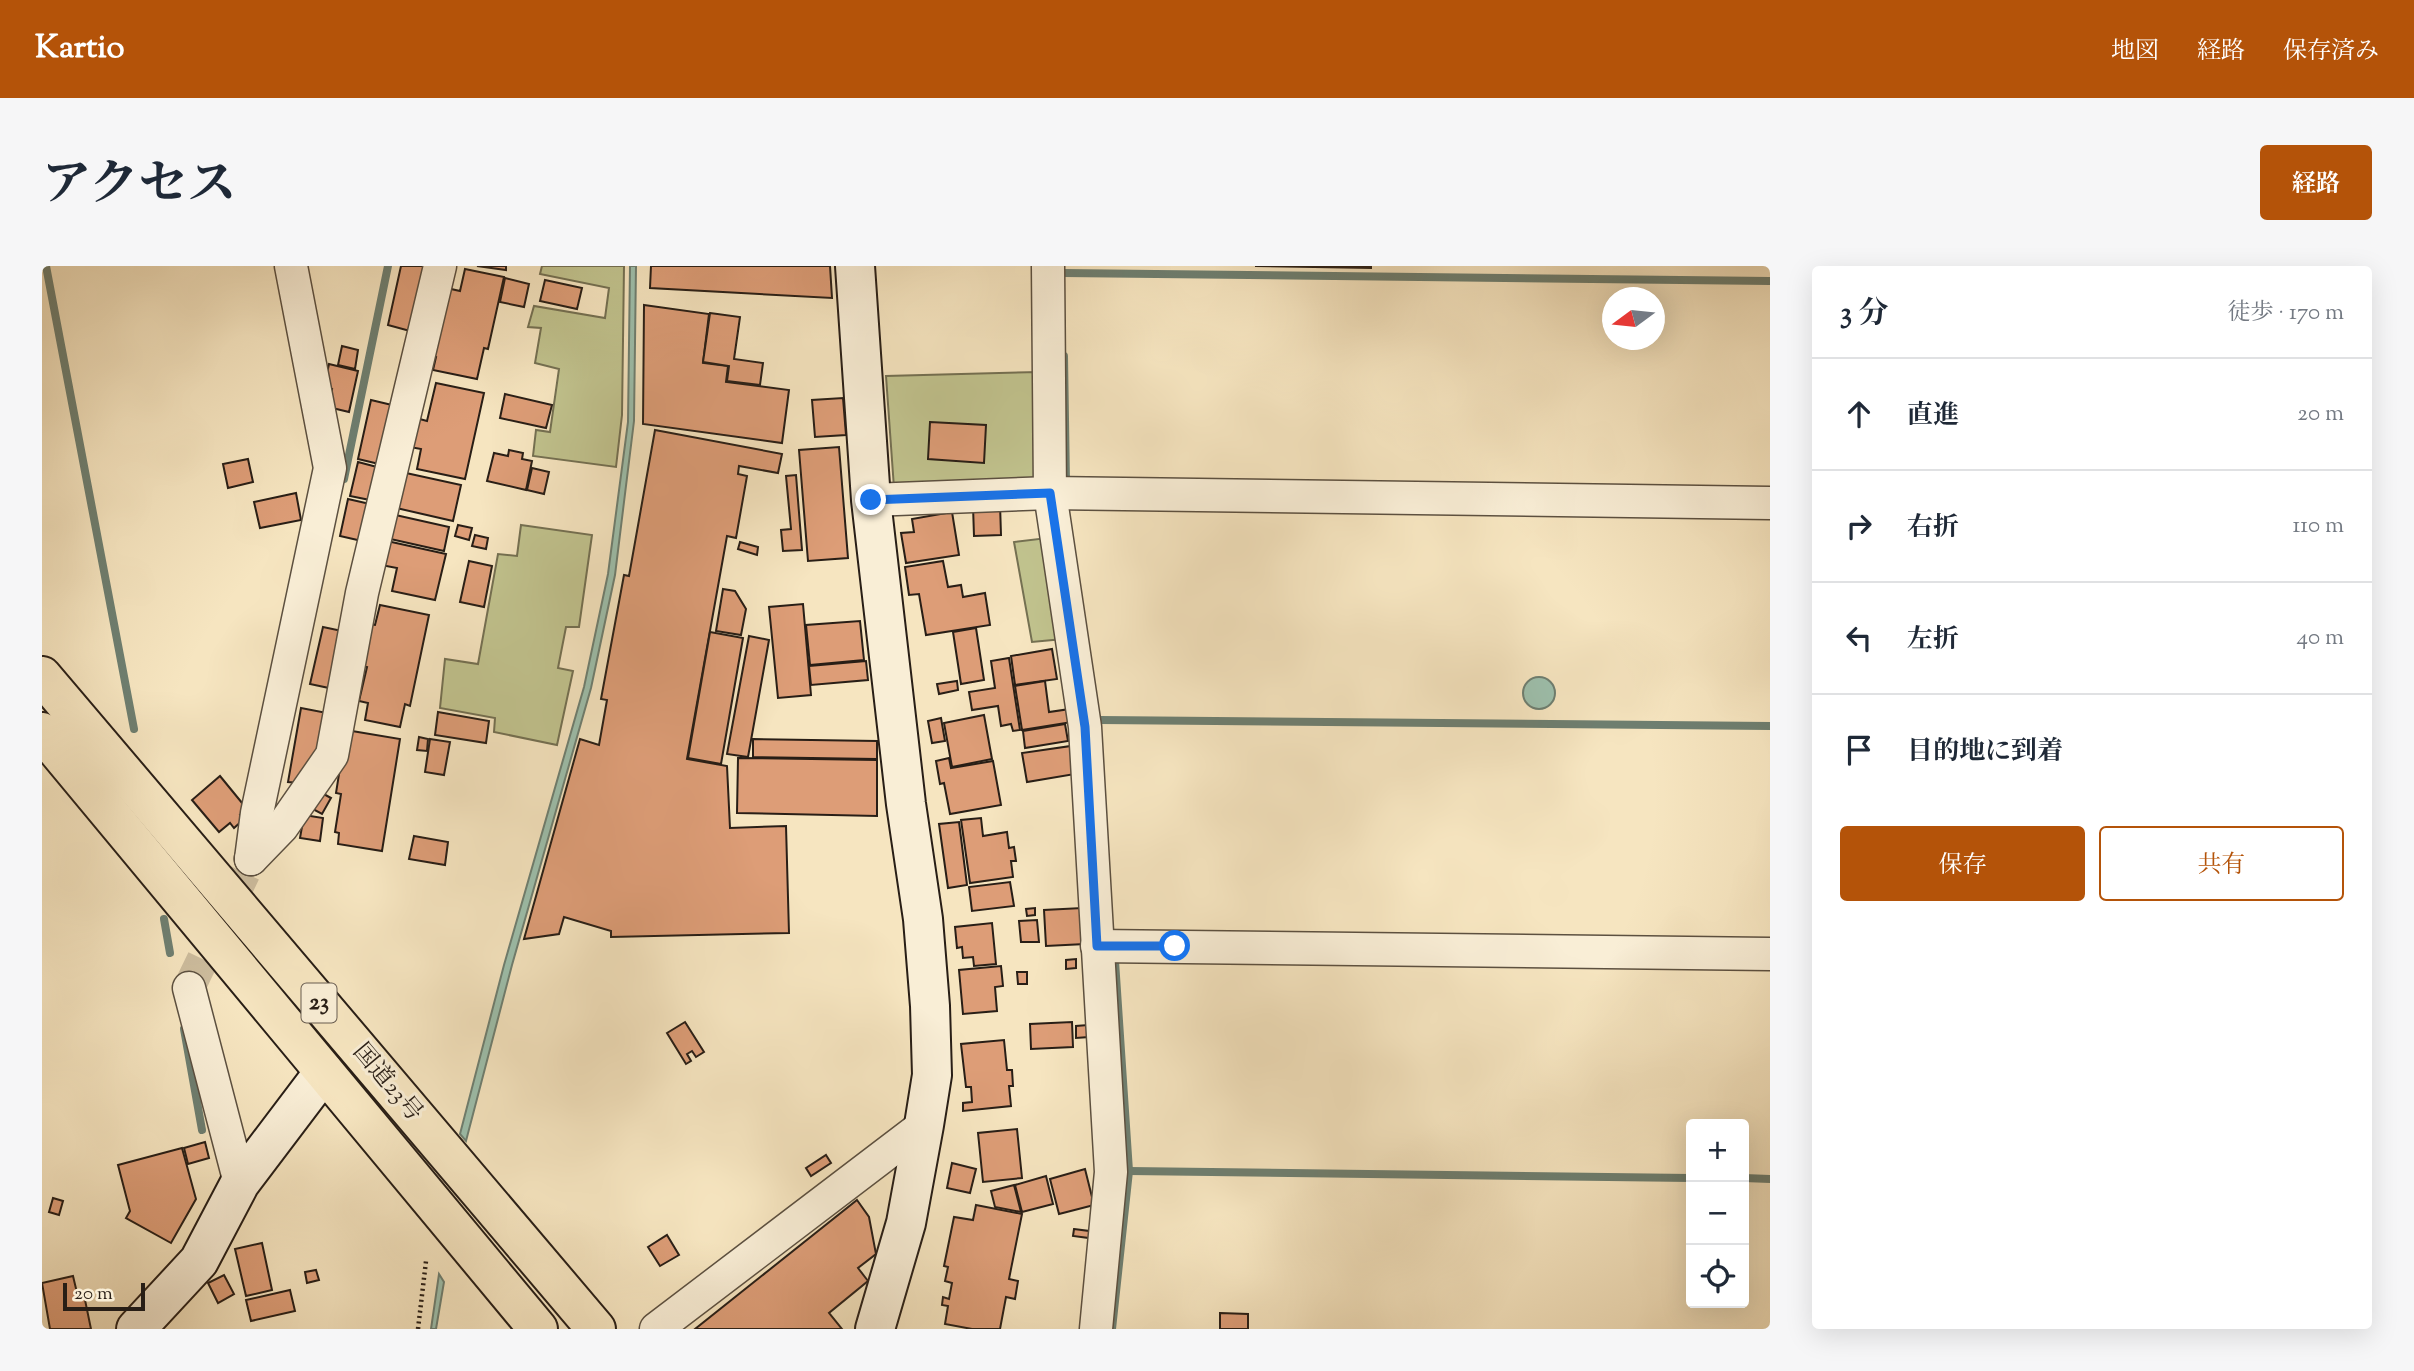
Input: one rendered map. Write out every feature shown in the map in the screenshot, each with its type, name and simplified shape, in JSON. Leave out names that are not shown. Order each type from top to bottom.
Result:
[{"type":"highway","name":"国道23号","points":[[42,676],[596,1329]]},
{"type":"highway","name":"国道23号","points":[[42,732],[538,1329]]},
{"type":"street","points":[[291,266],[330,468],[257,813],[251,859],[282,827],[332,755],[362,593],[440,266]]},
{"type":"street","points":[[855,266],[871,500],[923,919],[932,1075],[906,1223],[875,1329]]},
{"type":"street","points":[[1048,266],[1050,493],[1085,727],[1111,1172],[1096,1329]]},
{"type":"street","points":[[871,500],[1050,493],[1770,503]]},
{"type":"street","points":[[1097,946],[1770,954]]},
{"type":"street","points":[[189,988],[240,1183]]},
{"type":"street","points":[[135,1329],[199,1261],[240,1183],[324,1072]]},
{"type":"street","points":[[656,1329],[924,1125]]},
{"type":"path","points":[[418,1329],[426,1261]]},
{"type":"green space","points":[[542,266],[624,266],[622,415],[616,467],[533,456],[536,430],[550,432],[559,369],[535,363],[541,328],[528,327],[534,306],[605,318],[609,288],[540,274]]},
{"type":"green space","points":[[1039,372],[1044,482],[894,488],[886,376]]},
{"type":"green space","points":[[521,525],[592,535],[579,627],[566,627],[558,668],[573,671],[557,745],[494,732],[495,718],[440,708],[445,659],[478,664],[498,554],[517,556]]},
{"type":"green space","points":[[1047,538],[1063,639],[1032,642],[1014,542]]},
{"type":"shaded area","points":[[630,266],[636,266],[634,421],[615,575],[591,688],[512,965],[466,1141],[460,1134],[504,965],[584,687],[608,574],[628,422]]},
{"type":"shaded area","points":[[1539,677],[1551,681],[1555,693],[1551,705],[1539,709],[1527,705],[1523,693],[1527,681]]},
{"type":"shaded area","points":[[439,1274],[444,1282],[436,1329],[431,1329]]},
{"type":"building","points":[[401,266],[425,266],[410,331],[388,325]]},
{"type":"building","points":[[477,266],[506,266],[506,270]]},
{"type":"building","points":[[651,266],[830,266],[832,298],[650,288]]},
{"type":"building","points":[[1255,266],[1371,266],[1371,268]]},
{"type":"building","points":[[465,269],[504,277],[488,349],[484,348],[477,379],[433,370],[436,357],[430,356],[451,289],[460,291]]},
{"type":"building","points":[[505,278],[529,284],[524,307],[500,302]]},
{"type":"building","points":[[545,280],[582,288],[577,309],[540,301]]},
{"type":"building","points":[[644,305],[709,314],[703,363],[728,366],[726,382],[789,390],[782,443],[643,424]]},
{"type":"building","points":[[710,313],[740,317],[734,359],[763,363],[760,385],[727,381],[729,366],[703,362]]},
{"type":"building","points":[[342,346],[358,350],[355,369],[338,365]]},
{"type":"building","points":[[329,364],[358,371],[349,412],[328,407],[332,389],[324,387]]},
{"type":"building","points":[[436,383],[484,393],[465,479],[417,469],[421,449],[410,447],[416,418],[427,421]]},
{"type":"building","points":[[505,394],[552,405],[546,428],[500,418]]},
{"type":"building","points":[[843,398],[846,435],[815,437],[812,400]]},
{"type":"building","points":[[371,400],[392,405],[379,464],[358,459]]},
{"type":"building","points":[[930,422],[986,425],[984,463],[928,459]]},
{"type":"building","points":[[655,430],[782,454],[778,473],[739,466],[738,474],[747,476],[736,538],[727,536],[687,759],[727,766],[730,828],[786,826],[789,933],[611,937],[611,931],[564,917],[559,934],[524,939],[580,739],[599,745],[607,700],[601,699],[624,575],[629,576]]},
{"type":"building","points":[[839,447],[848,558],[808,561],[799,450]]},
{"type":"building","points":[[509,450],[523,453],[522,459],[532,461],[526,490],[487,481],[494,453],[508,456]]},
{"type":"building","points":[[248,459],[253,482],[228,488],[223,464]]},
{"type":"building","points":[[358,462],[377,467],[370,500],[350,496]]},
{"type":"building","points":[[532,468],[549,472],[544,494],[527,490]]},
{"type":"building","points":[[406,473],[461,485],[453,521],[392,507]]},
{"type":"building","points":[[796,475],[802,550],[783,551],[781,530],[791,529],[786,476]]},
{"type":"building","points":[[296,493],[301,520],[260,528],[254,502]]},
{"type":"building","points":[[348,499],[370,504],[362,541],[340,536]]},
{"type":"building","points":[[1000,504],[1001,535],[974,536],[973,506]]},
{"type":"building","points":[[952,512],[959,555],[906,563],[901,533],[914,532],[912,519]]},
{"type":"building","points":[[391,514],[449,527],[444,551],[386,538]]},
{"type":"building","points":[[458,525],[472,528],[469,540],[455,536]]},
{"type":"building","points":[[475,535],[488,538],[486,549],[472,546]]},
{"type":"building","points":[[387,541],[446,554],[435,600],[392,591],[397,568],[381,565]]},
{"type":"building","points":[[740,542],[758,547],[757,555],[738,549]]},
{"type":"building","points":[[469,561],[492,566],[484,607],[460,602]]},
{"type":"building","points":[[943,561],[948,587],[961,585],[963,597],[985,593],[990,625],[926,635],[919,594],[909,595],[905,567]]},
{"type":"building","points":[[723,589],[735,591],[746,609],[741,635],[716,631]]},
{"type":"building","points":[[803,604],[811,695],[778,698],[769,607]]},
{"type":"building","points":[[380,605],[429,615],[410,706],[405,704],[400,727],[365,720],[368,703],[359,701],[367,667],[359,666],[368,624],[375,625]]},
{"type":"building","points":[[860,621],[864,660],[810,665],[806,625]]},
{"type":"building","points":[[323,627],[342,631],[329,688],[310,684]]},
{"type":"building","points":[[976,628],[984,680],[961,684],[953,632]]},
{"type":"building","points":[[710,632],[743,638],[721,764],[688,758]]},
{"type":"building","points":[[749,636],[769,640],[748,757],[727,754]]},
{"type":"building","points":[[1052,649],[1057,679],[1015,685],[1011,656]]},
{"type":"building","points":[[1009,658],[1020,730],[1013,731],[1011,724],[1001,726],[998,706],[972,710],[969,692],[995,688],[991,661]]},
{"type":"building","points":[[866,661],[868,680],[811,685],[809,666]]},
{"type":"building","points":[[957,681],[958,690],[939,694],[937,684]]},
{"type":"building","points":[[1045,681],[1049,712],[1070,709],[1072,722],[1022,730],[1015,686]]},
{"type":"building","points":[[301,708],[327,713],[321,748],[299,783],[288,782]]},
{"type":"building","points":[[438,712],[489,721],[486,743],[435,735]]},
{"type":"building","points":[[984,715],[992,759],[952,767],[944,723]]},
{"type":"building","points":[[941,718],[945,741],[932,743],[928,721]]},
{"type":"building","points":[[1065,724],[1068,741],[1025,748],[1023,731]]},
{"type":"building","points":[[346,730],[400,739],[382,851],[338,844],[339,833],[335,832],[341,794],[336,793]]},
{"type":"building","points":[[419,737],[428,739],[427,751],[417,750]]},
{"type":"building","points":[[430,739],[450,742],[444,775],[425,772]]},
{"type":"building","points":[[753,739],[877,741],[877,759],[753,757]]},
{"type":"building","points":[[1071,746],[1075,774],[1027,782],[1022,753]]},
{"type":"building","points":[[738,758],[877,760],[877,816],[737,813]]},
{"type":"building","points":[[949,758],[951,768],[993,761],[1001,805],[950,814],[944,783],[940,784],[936,761]]},
{"type":"building","points":[[220,776],[247,809],[240,815],[243,820],[234,828],[230,823],[219,832],[192,800]]},
{"type":"building","points":[[320,792],[331,798],[322,814],[311,808]]},
{"type":"building","points":[[304,815],[323,818],[320,841],[300,838]]},
{"type":"building","points":[[981,818],[983,836],[1007,832],[1009,848],[1014,847],[1016,861],[1011,861],[1013,877],[970,883],[961,820]]},
{"type":"building","points":[[959,822],[967,885],[948,888],[939,824]]},
{"type":"building","points":[[414,836],[448,842],[445,865],[409,859]]},
{"type":"building","points":[[1010,882],[1014,906],[972,911],[969,887]]},
{"type":"building","points":[[1035,908],[1035,915],[1027,916],[1026,909]]},
{"type":"building","points":[[1082,908],[1085,944],[1046,946],[1044,910]]},
{"type":"building","points":[[1037,920],[1039,942],[1021,942],[1019,921]]},
{"type":"building","points":[[992,923],[996,964],[974,966],[973,957],[963,958],[962,947],[957,948],[955,927]]},
{"type":"building","points":[[1076,959],[1076,968],[1066,969],[1066,960]]},
{"type":"building","points":[[1001,966],[1003,986],[995,987],[997,1011],[963,1014],[959,970]]},
{"type":"building","points":[[1017,972],[1027,972],[1027,984],[1018,984]]},
{"type":"building","points":[[685,1022],[704,1052],[696,1057],[692,1051],[687,1054],[691,1061],[686,1064],[667,1033]]},
{"type":"building","points":[[1072,1022],[1073,1047],[1031,1049],[1030,1024]]},
{"type":"building","points":[[1088,1025],[1089,1037],[1076,1038],[1076,1026]]},
{"type":"building","points":[[1004,1040],[1007,1070],[1012,1070],[1013,1086],[1009,1086],[1011,1106],[963,1111],[963,1103],[972,1102],[971,1087],[966,1087],[961,1044]]},
{"type":"building","points":[[1017,1129],[1022,1178],[983,1182],[978,1133]]},
{"type":"building","points":[[205,1142],[209,1158],[188,1164],[184,1148]]},
{"type":"building","points":[[182,1148],[196,1199],[171,1243],[126,1218],[130,1211],[118,1165]]},
{"type":"building","points":[[826,1155],[831,1163],[811,1176],[806,1168]]},
{"type":"building","points":[[952,1163],[976,1169],[970,1193],[947,1188]]},
{"type":"building","points":[[1085,1169],[1094,1205],[1059,1214],[1050,1179]]},
{"type":"building","points":[[1046,1176],[1053,1204],[1022,1212],[1015,1185]]},
{"type":"building","points":[[1014,1185],[1021,1212],[995,1207],[991,1191]]},
{"type":"building","points":[[53,1198],[63,1201],[59,1215],[49,1212]]},
{"type":"building","points":[[857,1200],[869,1217],[876,1254],[858,1268],[868,1281],[829,1313],[842,1329],[695,1329]]},
{"type":"building","points":[[976,1205],[1022,1214],[1009,1279],[1018,1281],[1015,1299],[1006,1297],[1000,1329],[972,1329],[945,1324],[948,1306],[942,1305],[943,1297],[949,1299],[952,1283],[945,1281],[948,1267],[944,1266],[954,1217],[973,1220]]},
{"type":"building","points":[[1074,1229],[1089,1231],[1089,1238],[1073,1236]]},
{"type":"building","points":[[667,1235],[679,1255],[660,1266],[648,1247]]},
{"type":"building","points":[[262,1243],[272,1290],[246,1296],[235,1249]]},
{"type":"building","points":[[316,1270],[319,1280],[307,1283],[305,1272]]},
{"type":"building","points":[[224,1275],[234,1294],[218,1303],[208,1283]]},
{"type":"building","points":[[73,1276],[78,1297],[84,1295],[91,1329],[50,1329],[42,1283]]},
{"type":"building","points":[[290,1290],[295,1311],[251,1321],[246,1300]]},
{"type":"building","points":[[1220,1313],[1248,1314],[1248,1329],[1220,1329]]},
{"type":"waterway","points":[[46,266],[134,729]]},
{"type":"waterway","points":[[344,479],[388,266]]},
{"type":"waterway","points":[[1063,273],[1770,281]]},
{"type":"waterway","points":[[1064,356],[1066,482]]},
{"type":"waterway","points":[[1100,720],[1770,726]]},
{"type":"waterway","points":[[164,919],[170,953]]},
{"type":"waterway","points":[[1112,1329],[1129,1171],[1115,961]]},
{"type":"waterway","points":[[184,1029],[202,1130]]},
{"type":"waterway","points":[[1129,1171],[1686,1178]]},
{"type":"waterway","points":[[1749,1178],[1770,1179]]},
{"type":"tunnel","points":[[189,988],[251,859]]},
{"type":"route","points":[[871,500],[1050,493],[1085,727],[1097,946],[1175,946]]}]
